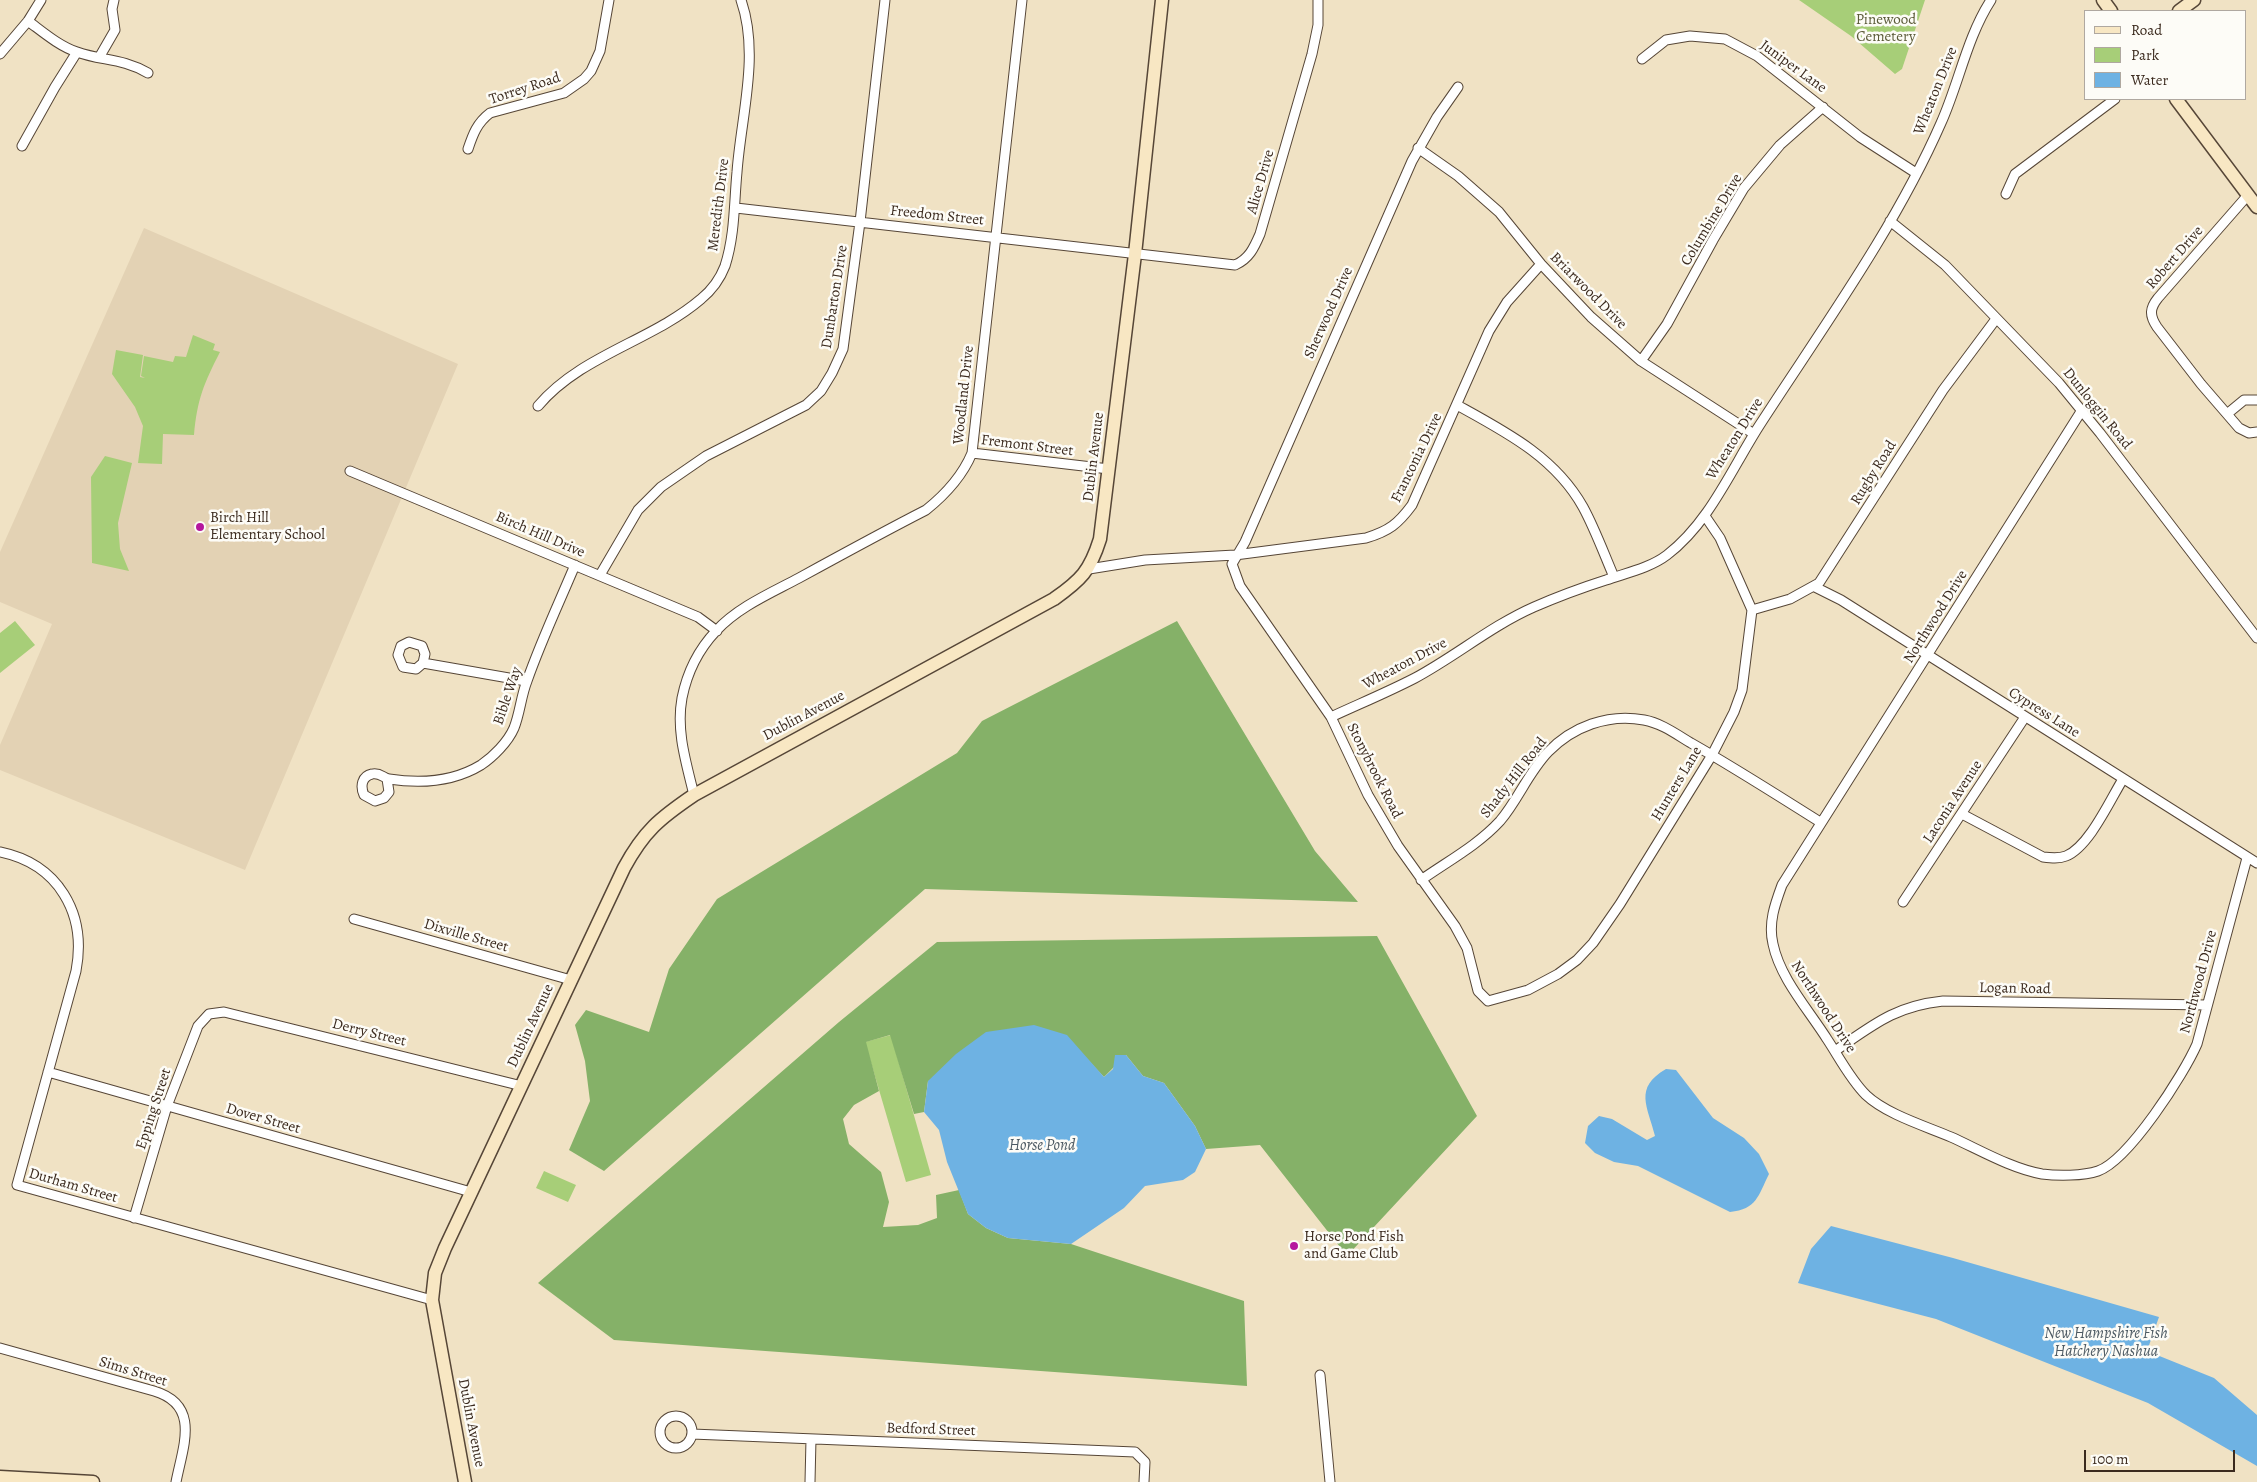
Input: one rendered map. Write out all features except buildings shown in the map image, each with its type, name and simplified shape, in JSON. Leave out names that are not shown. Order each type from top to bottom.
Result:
[{"type":"street","points":[[100,56],[115,30],[112,9],[114,0]]},
{"type":"street","name":"Torrey Road","points":[[468,149],[481,120],[490,113],[564,93],[584,79],[591,71],[600,51],[608,0]]},
{"type":"street","name":"Meredith Drive","points":[[538,406],[563,382],[677,316],[710,291],[722,274],[726,263],[736,208],[737,171],[750,53],[748,26],[742,0]]},
{"type":"street","name":"Dunbarton Drive","points":[[600,575],[638,510],[661,488],[706,456],[806,405],[821,391],[832,373],[843,349],[860,222],[885,0]]},
{"type":"street","name":"Woodland Drive","points":[[694,795],[682,747],[680,727],[682,696],[697,658],[717,631],[732,617],[769,595],[926,510],[943,496],[957,480],[966,467],[972,453],[1022,0]]},
{"type":"street","name":"Dublin Avenue","points":[[465,1482],[432,1300],[435,1273],[470,1192],[624,868],[641,838],[664,815],[694,795],[1054,599],[1089,569],[1100,539],[1109,469],[1135,254],[1162,0]]},
{"type":"street","name":"Alice Drive","points":[[1135,254],[1228,266],[1244,261],[1250,254],[1260,234],[1312,54],[1318,26],[1318,0]]},
{"type":"street","name":"Wheaton Drive","points":[[1331,717],[1415,678],[1454,655],[1492,628],[1533,608],[1643,568],[1665,556],[1688,537],[1704,516],[1890,221],[1941,123],[1971,41],[1991,0]]},
{"type":"street","points":[[2180,10],[2194,0]]},
{"type":"street","points":[[0,54],[28,21],[38,1]]},
{"type":"street","points":[[28,21],[58,42],[77,52],[125,62],[148,73]]},
{"type":"street","name":"Juniper Lane","points":[[1642,59],[1653,48],[1666,40],[1690,36],[1725,39],[1757,56],[1860,137],[1916,173]]},
{"type":"street","points":[[22,146],[77,52]]},
{"type":"street","name":"Sherwood Drive","points":[[1235,555],[1245,542],[1418,148],[1458,87]]},
{"type":"street","points":[[2006,194],[2015,174],[2114,100]]},
{"type":"street","points":[[2177,100],[2257,207]]},
{"type":"street","name":"Columbine Drive","points":[[1641,361],[1667,324],[1744,188],[1780,145],[1824,107]]},
{"type":"street","name":"Briarwood Drive","points":[[1418,148],[1458,176],[1498,212],[1541,264],[1591,317],[1641,361],[1754,434]]},
{"type":"street","name":"Robert Drive","points":[[2248,195],[2158,298],[2151,312],[2152,319],[2157,327],[2227,414],[2244,432],[2257,432]]},
{"type":"street","name":"Freedom Street","points":[[736,208],[996,236],[1135,254]]},
{"type":"street","name":"Dunloggin Road","points":[[1890,221],[1946,265],[2059,383],[2082,410],[2257,638]]},
{"type":"street","name":"Franconia Drive","points":[[1089,569],[1145,560],[1235,555],[1366,538],[1383,532],[1399,522],[1412,505],[1489,331],[1507,302],[1541,264]]},
{"type":"street","name":"Rugby Road","points":[[1752,610],[1790,599],[1815,587],[1830,569],[1943,390],[1996,319]]},
{"type":"street","points":[[2227,414],[2244,400],[2257,400]]},
{"type":"street","points":[[1457,405],[1520,441],[1545,460],[1561,476],[1583,507],[1614,577]]},
{"type":"street","name":"Northwood Drive","points":[[2082,410],[1928,656],[1820,822],[1782,885],[1774,909],[1771,927],[1772,943],[1780,966],[1866,1095],[1886,1108],[2008,1162],[2041,1174],[2069,1175],[2099,1171],[2118,1158],[2136,1139],[2189,1063],[2197,1044],[2247,858]]},
{"type":"street","name":"Fremont Street","points":[[972,453],[1109,469]]},
{"type":"street","name":"Birch Hill Drive","points":[[350,471],[698,617],[717,631]]},
{"type":"street","points":[[1704,516],[1720,538],[1752,610]]},
{"type":"street","name":"Stonybrook Road","points":[[1235,555],[1232,564],[1240,586],[1331,717],[1368,795],[1421,880],[1455,926],[1467,948],[1478,991],[1488,1001]]},
{"type":"street","name":"Bible Way","points":[[387,779],[438,781],[452,779],[482,764],[495,753],[513,729],[526,681],[575,564]]},
{"type":"street","name":"Cypress Lane","points":[[1815,587],[1841,600],[2257,863]]},
{"type":"street","name":"Hunters Lane","points":[[1488,1001],[1528,990],[1558,974],[1577,960],[1593,943],[1620,904],[1712,754],[1734,712],[1742,690],[1752,610]]},
{"type":"street","points":[[423,663],[526,681]]},
{"type":"street","name":"Laconia Avenue","points":[[1904,902],[2025,717]]},
{"type":"street","name":"Shady Hill Road","points":[[1421,880],[1482,838],[1507,811],[1548,752],[1565,737],[1586,726],[1620,718],[1657,723],[1712,754],[1820,822]]},
{"type":"street","points":[[1962,814],[2043,857],[2057,858],[2076,850],[2087,839],[2123,779]]},
{"type":"street","name":"Durham Street","points":[[0,852],[22,858],[46,873],[69,903],[77,926],[79,950],[77,966],[17,1185],[432,1300]]},
{"type":"street","name":"Dixville Street","points":[[354,918],[571,980]]},
{"type":"street","name":"Logan Road","points":[[1835,1051],[1898,1010],[1920,1004],[1943,1001],[2207,1005]]},
{"type":"street","name":"Derry Street","points":[[208,1014],[224,1012],[522,1086]]},
{"type":"street","name":"Epping Street","points":[[134,1218],[167,1106],[198,1026],[208,1014]]},
{"type":"street","name":"Dover Street","points":[[48,1072],[470,1192]]},
{"type":"street","name":"Sims Street","points":[[0,1348],[154,1391],[173,1399],[183,1411],[186,1421],[176,1482]]},
{"type":"street","points":[[1320,1375],[1330,1482]]},
{"type":"street","name":"Bedford Street","points":[[692,1434],[1135,1452],[1145,1462],[1144,1482]]},
{"type":"street","points":[[810,1482],[811,1439]]},
{"type":"street","points":[[0,1477],[93,1482]]},
{"type":"shaded area","name":"Birch Hill Elementary School","points":[[144,228],[458,364],[245,870],[0,770],[0,745],[52,624],[0,602],[0,552]]},
{"type":"green space","name":"Pinewood Cemetery","points":[[1799,0],[1925,0],[1902,69],[1895,74],[1851,36]]},
{"type":"green space","points":[[193,335],[215,344],[213,350],[220,352],[202,392],[194,435],[163,434],[162,464],[138,463],[143,426],[135,407],[112,374],[116,350],[143,355],[140,377],[145,378],[141,376],[144,356],[173,362],[175,356],[186,357]]},
{"type":"green space","points":[[105,456],[132,463],[118,523],[120,549],[129,571],[92,563],[91,477]]},
{"type":"green space","points":[[15,621],[35,645],[0,673],[0,633]]},
{"type":"green space","points":[[1177,621],[1315,851],[1358,902],[925,889],[604,1171],[569,1150],[590,1101],[585,1061],[575,1025],[586,1010],[649,1032],[669,969],[717,899],[957,753],[982,721]]},
{"type":"green space","points":[[1377,936],[1477,1116],[1347,1256],[1260,1145],[1206,1149],[1195,1126],[1164,1083],[1143,1076],[1126,1055],[1104,1077],[1087,1059],[928,1081],[924,1112],[914,1114],[890,1035],[866,1042],[879,1091],[854,1105],[843,1119],[849,1144],[881,1172],[889,1202],[883,1227],[918,1225],[937,1218],[936,1195],[959,1190],[968,1214],[986,1228],[1008,1238],[1071,1244],[1244,1301],[1247,1386],[614,1340],[538,1283],[839,1022],[937,942]]},
{"type":"green space","points":[[891,1035],[931,1175],[906,1182],[865,1042]]},
{"type":"green space","points":[[544,1171],[576,1185],[568,1202],[536,1188]]},
{"type":"water","name":"Horse Pond","points":[[1034,1025],[1067,1035],[1104,1077],[1113,1069],[1115,1055],[1126,1055],[1143,1076],[1164,1083],[1195,1126],[1206,1149],[1195,1172],[1183,1180],[1145,1186],[1124,1208],[1071,1244],[1008,1238],[986,1228],[968,1214],[947,1162],[939,1130],[924,1112],[928,1081],[956,1054],[986,1032]]},
{"type":"water","points":[[1666,1069],[1676,1070],[1713,1118],[1744,1138],[1759,1154],[1769,1174],[1756,1200],[1746,1208],[1730,1212],[1638,1166],[1614,1162],[1595,1153],[1585,1143],[1588,1126],[1599,1116],[1612,1119],[1647,1140],[1655,1136],[1647,1107],[1646,1091],[1649,1083]]},
{"type":"water","name":"New Hampshire Fish Hatchery Nashua","points":[[1831,1226],[1953,1258],[2159,1317],[2147,1351],[2214,1378],[2257,1415],[2257,1466],[2148,1403],[1936,1319],[1798,1283],[1811,1249]]},
{"type":"place","name":"Birch Hill Elementary School","points":[[200,527]]},
{"type":"place","name":"Horse Pond Fish and Game Club","points":[[1294,1246]]}]
